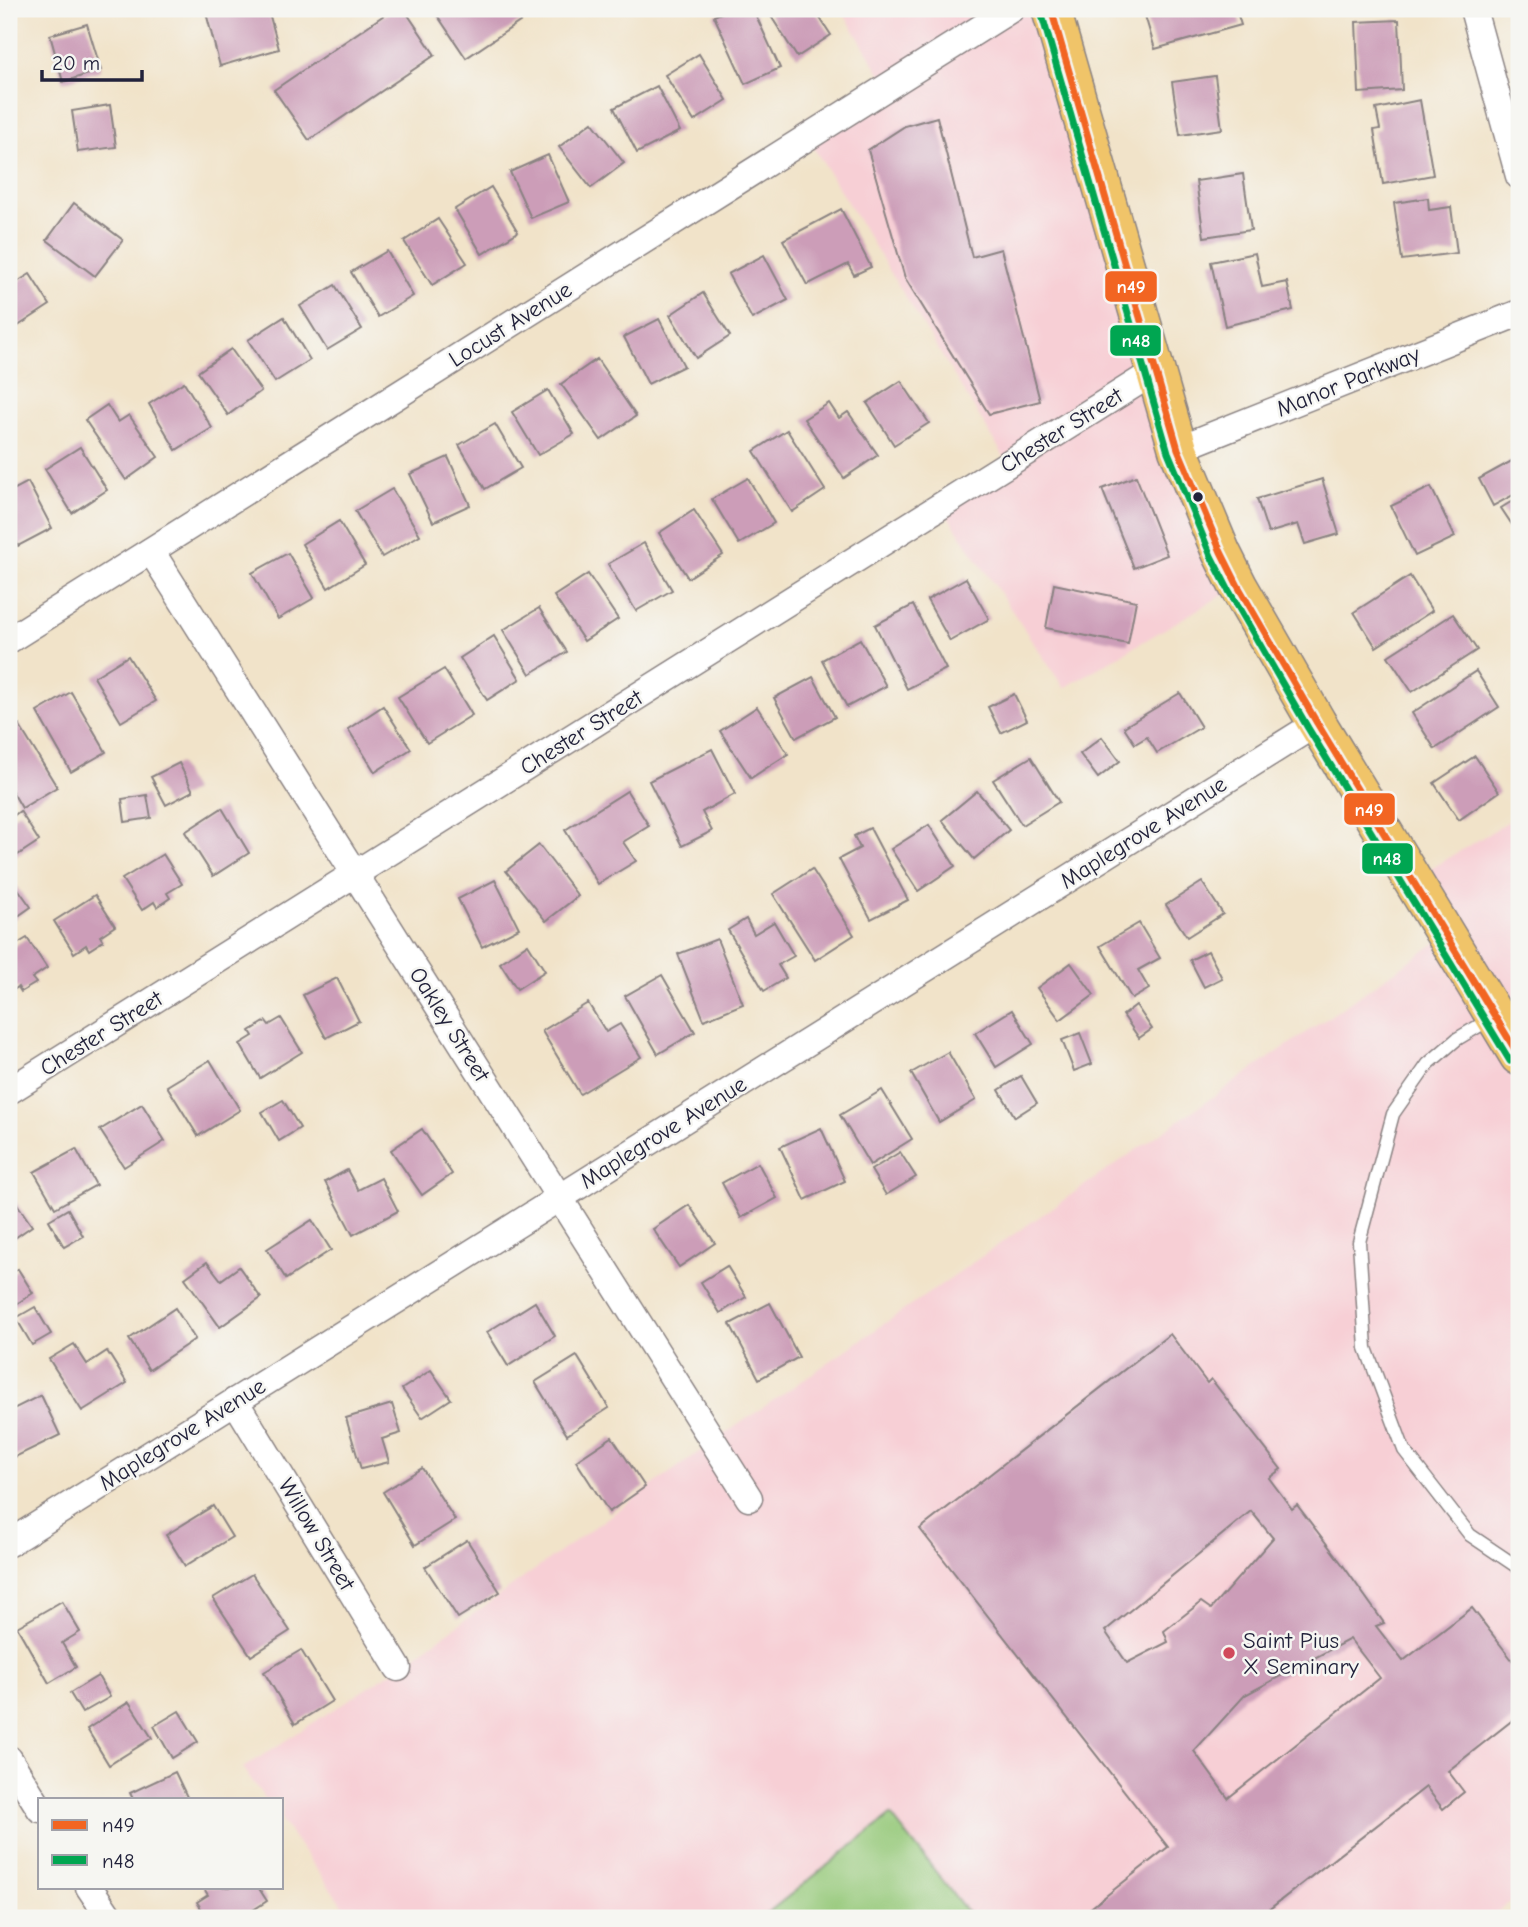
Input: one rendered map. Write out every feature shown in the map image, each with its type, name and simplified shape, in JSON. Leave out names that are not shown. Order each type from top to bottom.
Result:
[{"type":"main road","points":[[1051,9],[1178,449],[1238,586],[1317,723],[1511,1038]]},
{"type":"street","name":"Locust Avenue","points":[[9,640],[1011,9]]},
{"type":"street","points":[[1473,9],[1519,176]]},
{"type":"street","name":"Manor Parkway","points":[[1178,449],[1519,313]]},
{"type":"street","name":"Chester Street","points":[[9,1091],[1154,372]]},
{"type":"street","name":"Oakley Street","points":[[151,551],[749,1498]]},
{"type":"street","name":"Maplegrove Avenue","points":[[9,1543],[1317,723]]},
{"type":"street","name":"Willow Street","points":[[235,1401],[398,1668]]},
{"type":"street","points":[[9,1759],[38,1806]]},
{"type":"street","points":[[90,1888],[110,1918]]},
{"type":"lane","points":[[1511,1038],[1457,1039],[1428,1064],[1393,1114],[1359,1242],[1366,1348],[1404,1450],[1470,1535],[1519,1568]]},
{"type":"shaded area","points":[[841,9],[1051,9],[1238,586],[1064,688],[941,506],[1008,463],[807,137],[888,86]]},
{"type":"shaded area","points":[[1519,815],[1519,1896],[1488,1918],[352,1918],[284,1825],[284,1798],[264,1798],[243,1768],[398,1668],[713,1442],[1446,936],[1413,880]]},
{"type":"green space","points":[[891,1815],[972,1918],[761,1918]]},
{"type":"building","points":[[205,9],[268,9],[279,49],[220,66]]},
{"type":"building","points":[[393,9],[404,9],[435,55],[309,140],[274,90]]},
{"type":"building","points":[[433,9],[539,9],[466,58]]},
{"type":"building","points":[[730,9],[753,9],[780,68],[745,84],[714,16]]},
{"type":"building","points":[[775,9],[814,9],[831,35],[797,57],[769,13]]},
{"type":"building","points":[[1143,9],[1236,9],[1241,25],[1155,49]]},
{"type":"building","points":[[1399,20],[1402,90],[1359,93],[1356,22]]},
{"type":"building","points":[[87,24],[101,70],[63,82],[50,35]]},
{"type":"building","points":[[699,54],[727,100],[694,121],[665,75]]},
{"type":"building","points":[[1215,76],[1222,129],[1180,135],[1172,82]]},
{"type":"building","points":[[657,86],[680,131],[637,153],[614,108]]},
{"type":"building","points":[[1420,100],[1433,175],[1383,184],[1374,130],[1380,129],[1376,109]]},
{"type":"building","points":[[110,105],[116,147],[78,152],[72,111]]},
{"type":"building","points":[[937,117],[972,257],[1001,249],[1040,401],[989,414],[905,278],[868,150],[905,126]]},
{"type":"building","points":[[592,122],[624,163],[591,188],[559,147]]},
{"type":"building","points":[[548,155],[569,202],[531,218],[510,172]]},
{"type":"building","points":[[1243,174],[1251,230],[1204,237],[1196,181]]},
{"type":"building","points":[[491,187],[518,232],[482,254],[455,209]]},
{"type":"building","points":[[1428,198],[1429,210],[1451,207],[1457,253],[1402,260],[1394,203]]},
{"type":"building","points":[[74,203],[123,240],[95,276],[47,240]]},
{"type":"building","points":[[841,209],[871,267],[854,275],[848,264],[807,285],[783,240]]},
{"type":"building","points":[[438,219],[467,263],[432,285],[404,241]]},
{"type":"building","points":[[387,251],[413,296],[378,317],[351,272]]},
{"type":"building","points":[[1255,253],[1262,287],[1287,282],[1293,310],[1225,326],[1211,262]]},
{"type":"building","points":[[764,255],[788,300],[752,319],[728,274]]},
{"type":"building","points":[[30,274],[50,305],[9,332],[9,287]]},
{"type":"building","points":[[335,285],[362,329],[327,350],[300,306]]},
{"type":"building","points":[[703,293],[730,336],[696,358],[670,315]]},
{"type":"building","points":[[284,317],[310,360],[275,382],[248,340]]},
{"type":"building","points":[[659,319],[684,366],[648,384],[624,337]]},
{"type":"building","points":[[231,349],[261,391],[228,415],[198,372]]},
{"type":"building","points":[[597,359],[636,416],[601,440],[561,384]]},
{"type":"building","points":[[901,381],[929,423],[894,445],[867,403]]},
{"type":"building","points":[[184,382],[212,428],[176,450],[149,404]]},
{"type":"building","points":[[548,390],[574,434],[538,455],[512,412]]},
{"type":"building","points":[[829,403],[839,418],[848,412],[878,455],[844,478],[804,419]]},
{"type":"building","points":[[107,405],[118,422],[129,415],[158,457],[126,480],[85,420]]},
{"type":"building","points":[[495,424],[521,468],[485,489],[459,445]]},
{"type":"building","points":[[787,430],[825,490],[792,512],[754,451]]},
{"type":"building","points":[[80,447],[107,490],[72,513],[45,469]]},
{"type":"building","points":[[448,457],[470,505],[433,522],[410,474]]},
{"type":"building","points":[[1519,457],[1519,492],[1493,506],[1479,479]]},
{"type":"building","points":[[1136,476],[1167,555],[1134,568],[1102,489]]},
{"type":"building","points":[[748,478],[774,523],[739,544],[712,499]]},
{"type":"building","points":[[1322,479],[1339,534],[1305,544],[1298,524],[1268,533],[1257,499]]},
{"type":"building","points":[[28,482],[52,528],[18,546],[9,528],[9,492]]},
{"type":"building","points":[[1431,487],[1455,537],[1415,556],[1391,506]]},
{"type":"building","points":[[392,489],[420,535],[382,557],[355,511]]},
{"type":"building","points":[[1519,497],[1519,522],[1513,526],[1501,508]]},
{"type":"building","points":[[694,510],[723,555],[688,578],[659,533]]},
{"type":"building","points":[[339,521],[365,565],[328,588],[302,544]]},
{"type":"building","points":[[644,543],[672,590],[636,611],[608,564]]},
{"type":"building","points":[[288,553],[314,598],[278,619],[252,573]]},
{"type":"building","points":[[588,574],[618,619],[584,641],[554,596]]},
{"type":"building","points":[[1410,576],[1432,611],[1376,647],[1354,612]]},
{"type":"building","points":[[966,578],[989,619],[950,641],[927,600]]},
{"type":"building","points":[[1054,584],[1136,601],[1128,644],[1046,628]]},
{"type":"building","points":[[913,605],[946,669],[907,689],[875,625]]},
{"type":"building","points":[[539,608],[567,652],[530,674],[503,630]]},
{"type":"building","points":[[1453,614],[1477,650],[1412,692],[1388,656]]},
{"type":"building","points":[[494,636],[520,679],[487,700],[460,658]]},
{"type":"building","points":[[860,639],[886,686],[847,707],[822,660]]},
{"type":"building","points":[[128,656],[156,701],[121,722],[94,677]]},
{"type":"building","points":[[444,669],[472,715],[427,743],[398,697]]},
{"type":"building","points":[[1476,671],[1499,707],[1435,749],[1412,713]]},
{"type":"building","points":[[813,677],[835,717],[796,738],[774,698]]},
{"type":"building","points":[[71,692],[106,752],[71,772],[37,712]]},
{"type":"building","points":[[1180,693],[1201,727],[1157,753],[1147,737],[1135,744],[1124,727]]},
{"type":"building","points":[[1014,694],[1027,720],[1001,733],[988,707]]},
{"type":"building","points":[[383,706],[411,749],[375,772],[348,729]]},
{"type":"building","points":[[757,707],[788,754],[751,778],[720,731]]},
{"type":"building","points":[[19,725],[57,787],[22,808],[9,786],[9,731]]},
{"type":"building","points":[[1102,737],[1120,761],[1098,778],[1080,754]]},
{"type":"building","points":[[712,749],[735,794],[702,812],[712,831],[682,846],[649,781]]},
{"type":"building","points":[[1475,756],[1499,792],[1459,820],[1434,783]]},
{"type":"building","points":[[1031,757],[1059,802],[1022,825],[993,780]]},
{"type":"building","points":[[179,763],[193,791],[166,805],[151,777]]},
{"type":"building","points":[[627,791],[649,826],[623,842],[636,861],[598,884],[565,830]]},
{"type":"building","points":[[977,791],[1009,830],[974,859],[942,820]]},
{"type":"building","points":[[147,795],[151,818],[125,822],[122,799]]},
{"type":"building","points":[[222,808],[249,853],[213,876],[185,832]]},
{"type":"building","points":[[20,811],[39,841],[13,858],[9,852],[9,819]]},
{"type":"building","points":[[929,825],[955,866],[918,891],[891,849]]},
{"type":"building","points":[[870,828],[908,900],[871,919],[839,859],[860,848],[854,836]]},
{"type":"building","points":[[539,845],[578,896],[546,921],[506,871]]},
{"type":"building","points":[[163,854],[182,884],[167,893],[170,898],[157,907],[154,902],[142,910],[122,879]]},
{"type":"building","points":[[812,869],[854,935],[815,960],[773,894]]},
{"type":"building","points":[[9,876],[31,907],[11,921],[9,918]]},
{"type":"building","points":[[495,880],[519,928],[482,947],[458,899]]},
{"type":"building","points":[[1202,882],[1223,914],[1187,937],[1166,905]]},
{"type":"building","points":[[95,895],[115,926],[100,936],[103,941],[89,950],[86,945],[74,953],[54,921]]},
{"type":"building","points":[[746,919],[754,934],[774,922],[794,956],[778,965],[786,978],[764,991],[728,930]]},
{"type":"building","points":[[1139,923],[1160,958],[1138,970],[1149,989],[1132,999],[1100,946]]},
{"type":"building","points":[[27,938],[47,968],[32,978],[36,983],[21,992],[18,987],[9,993],[9,949]]},
{"type":"building","points":[[717,939],[743,1004],[704,1020],[678,954]]},
{"type":"building","points":[[528,944],[545,971],[517,989],[500,963]]},
{"type":"building","points":[[1208,951],[1222,978],[1204,987],[1190,960]]},
{"type":"building","points":[[1071,963],[1094,995],[1060,1020],[1037,988]]},
{"type":"building","points":[[662,975],[695,1032],[658,1054],[625,996]]},
{"type":"building","points":[[337,978],[359,1021],[326,1038],[303,995]]},
{"type":"building","points":[[588,1003],[606,1032],[620,1024],[641,1057],[580,1094],[542,1031]]},
{"type":"building","points":[[1136,1005],[1152,1029],[1139,1038],[1123,1015]]},
{"type":"building","points":[[1012,1010],[1033,1044],[996,1067],[975,1033]]},
{"type":"building","points":[[281,1018],[302,1052],[260,1078],[240,1044],[253,1036],[250,1031],[266,1021],[269,1025]]},
{"type":"building","points":[[1080,1033],[1092,1064],[1074,1071],[1062,1040]]},
{"type":"building","points":[[948,1052],[976,1100],[939,1122],[911,1073]]},
{"type":"building","points":[[210,1060],[240,1110],[198,1136],[167,1086]]},
{"type":"building","points":[[1021,1076],[1037,1103],[1015,1117],[999,1090]]},
{"type":"building","points":[[882,1090],[912,1139],[870,1165],[840,1115]]},
{"type":"building","points":[[283,1100],[300,1128],[279,1141],[262,1112]]},
{"type":"building","points":[[142,1104],[165,1141],[124,1167],[100,1130]]},
{"type":"building","points":[[821,1128],[845,1181],[805,1200],[780,1147]]},
{"type":"building","points":[[422,1129],[452,1174],[422,1195],[391,1150]]},
{"type":"building","points":[[76,1149],[96,1185],[55,1208],[34,1172]]},
{"type":"building","points":[[900,1152],[916,1177],[886,1195],[871,1170]]},
{"type":"building","points":[[758,1163],[777,1198],[741,1218],[722,1183]]},
{"type":"building","points":[[347,1170],[358,1190],[381,1178],[398,1211],[353,1235],[325,1182]]},
{"type":"building","points":[[9,1192],[32,1226],[9,1242]]},
{"type":"building","points":[[689,1205],[715,1243],[679,1267],[653,1229]]},
{"type":"building","points":[[68,1209],[83,1236],[64,1247],[49,1220]]},
{"type":"building","points":[[312,1220],[331,1250],[286,1279],[267,1249]]},
{"type":"building","points":[[207,1262],[221,1280],[239,1267],[261,1298],[220,1327],[185,1278]]},
{"type":"building","points":[[727,1266],[746,1297],[720,1313],[701,1282]]},
{"type":"building","points":[[18,1269],[33,1293],[9,1309],[9,1275]]},
{"type":"building","points":[[535,1302],[555,1336],[508,1366],[487,1332]]},
{"type":"building","points":[[770,1303],[799,1357],[759,1379],[730,1324]]},
{"type":"building","points":[[35,1307],[51,1334],[32,1345],[16,1318]]},
{"type":"building","points":[[175,1308],[195,1339],[149,1370],[129,1339]]},
{"type":"building","points":[[1170,1334],[1207,1383],[1211,1379],[1281,1469],[1269,1478],[1292,1509],[1297,1505],[1342,1564],[1384,1623],[1376,1626],[1403,1661],[1472,1608],[1519,1669],[1519,1715],[1448,1771],[1464,1792],[1443,1809],[1426,1787],[1258,1918],[1078,1918],[1168,1847],[920,1529]],"holes":[[[1251,1511],[1273,1538],[1211,1609],[1201,1602],[1164,1631],[1168,1642],[1127,1663],[1105,1631]],[[1350,1639],[1380,1678],[1228,1798],[1194,1751],[1245,1695]]]},
{"type":"building","points":[[74,1344],[87,1364],[107,1351],[127,1383],[82,1411],[49,1359]]},
{"type":"building","points":[[577,1356],[609,1408],[567,1435],[535,1382]]},
{"type":"building","points":[[431,1370],[451,1399],[422,1418],[402,1389]]},
{"type":"building","points":[[41,1395],[60,1435],[11,1459],[9,1411]]},
{"type":"building","points":[[392,1404],[401,1433],[382,1439],[389,1462],[361,1469],[346,1418]]},
{"type":"building","points":[[612,1437],[645,1487],[609,1512],[576,1461]]},
{"type":"building","points":[[422,1468],[455,1520],[415,1545],[383,1492]]},
{"type":"building","points":[[213,1506],[232,1537],[185,1566],[166,1535]]},
{"type":"building","points":[[467,1540],[500,1592],[458,1618],[425,1567]]},
{"type":"building","points":[[252,1574],[290,1631],[251,1656],[213,1598]]},
{"type":"building","points":[[62,1601],[80,1632],[62,1643],[76,1667],[49,1683],[17,1627]]},
{"type":"building","points":[[301,1650],[332,1701],[295,1724],[264,1672]]},
{"type":"building","points":[[98,1676],[110,1697],[82,1713],[70,1693]]},
{"type":"building","points":[[129,1702],[152,1738],[109,1765],[87,1729]]},
{"type":"building","points":[[179,1711],[198,1742],[172,1758],[154,1726]]},
{"type":"building","points":[[175,1772],[188,1798],[132,1798],[130,1793]]},
{"type":"building","points":[[204,1888],[259,1888],[267,1901],[241,1918],[207,1918],[197,1902],[208,1895]]},
{"type":"transit line","name":"n49","points":[[1051,9],[1178,449],[1221,552],[1317,723],[1519,1056]]},
{"type":"transit line","name":"n48","points":[[1041,12],[1168,452],[1211,556],[1308,728],[1510,1061]]},
{"type":"place","name":"Saint Pius X Seminary","points":[[1229,1653]]}]
